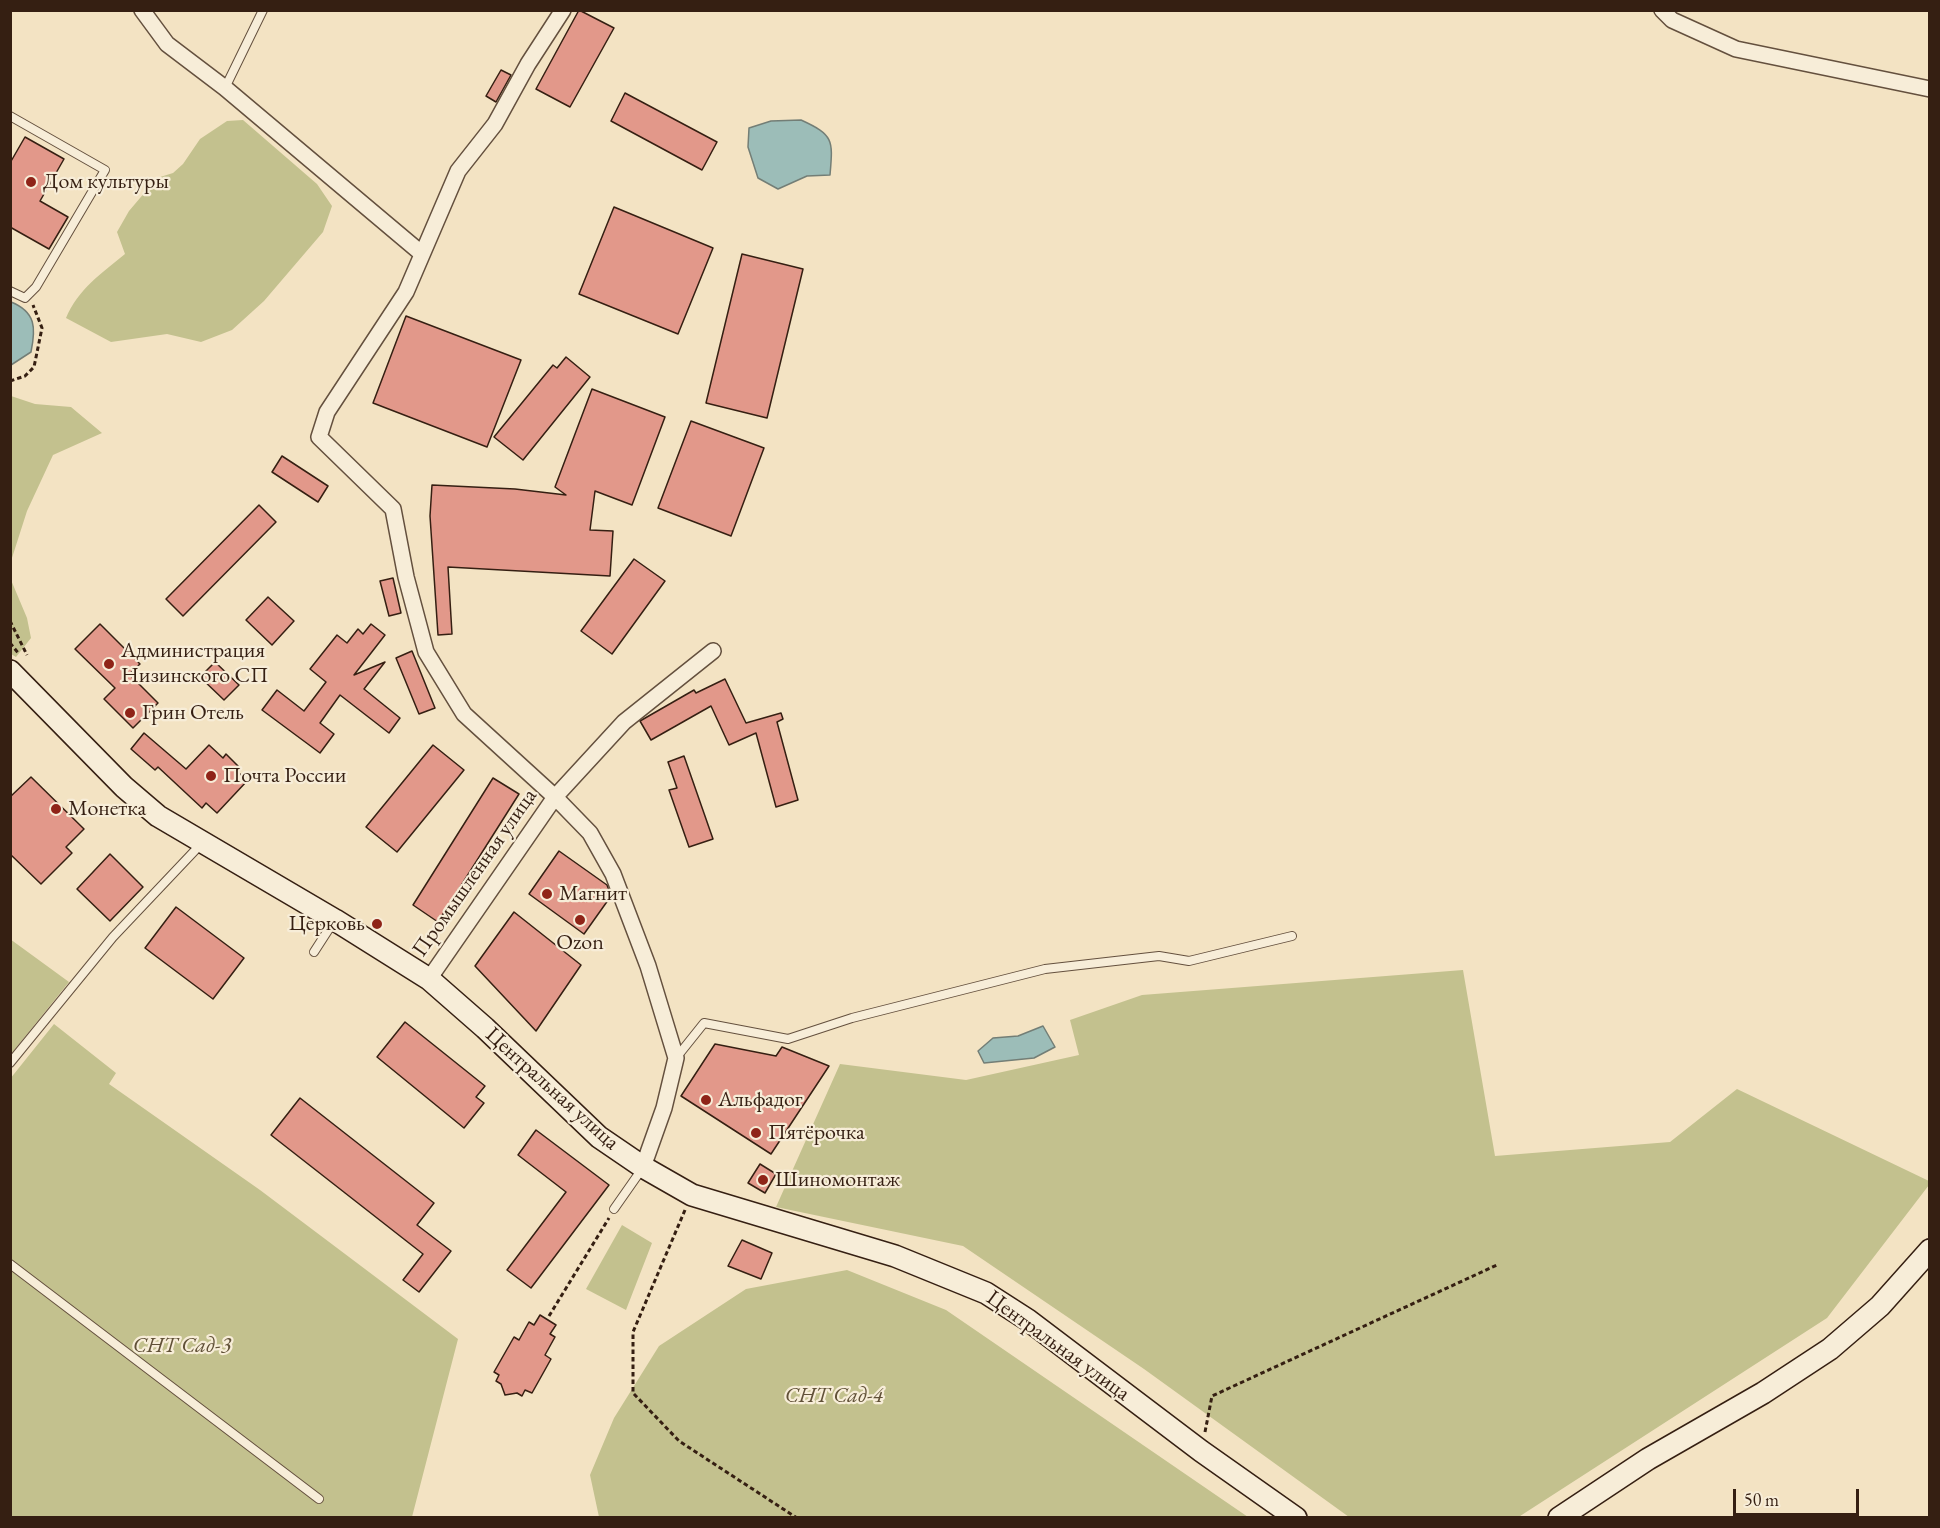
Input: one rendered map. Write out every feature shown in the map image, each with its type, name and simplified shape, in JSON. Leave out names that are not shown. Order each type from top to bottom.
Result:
[{"type":"street","points":[[142,10],[167,44],[225,88],[421,253]]},
{"type":"street","points":[[563,10],[528,64],[495,123],[458,171],[406,292],[327,412],[320,437],[393,509],[426,652],[464,714],[557,795],[590,833],[613,874],[648,966],[676,1058],[664,1108],[643,1167]]},
{"type":"street","points":[[1662,10],[1672,20],[1736,49],[1929,89]]},
{"type":"street","name":"Промышленная улица","points":[[429,980],[557,795],[624,722],[713,651]]},
{"type":"street","name":"Центральная улица","points":[[17,665],[124,787],[158,816],[335,920],[429,980],[485,1028],[599,1137],[643,1167],[692,1195],[896,1256],[986,1293],[1028,1320],[1201,1451],[1296,1518]]},
{"type":"street","points":[[1559,1518],[1648,1459],[1763,1393],[1830,1349],[1880,1306],[1929,1250]]},
{"type":"lane","points":[[225,88],[263,10]]},
{"type":"lane","points":[[10,116],[105,170],[36,287],[25,298],[10,291]]},
{"type":"lane","points":[[10,1063],[113,937],[202,843]]},
{"type":"lane","points":[[314,952],[335,920]]},
{"type":"lane","points":[[676,1058],[704,1023],[788,1039],[852,1018],[1045,969],[1159,956],[1189,961],[1292,936]]},
{"type":"lane","points":[[613,1211],[643,1167]]},
{"type":"lane","points":[[10,1264],[319,1499]]},
{"type":"path","points":[[10,381],[25,376],[34,368],[39,346],[42,328],[33,306],[25,298]]},
{"type":"path","points":[[10,621],[27,655]]},
{"type":"path","points":[[10,643],[17,665]]},
{"type":"path","points":[[692,1195],[633,1332],[633,1392],[679,1441],[797,1518]]},
{"type":"path","points":[[549,1316],[613,1211]]},
{"type":"path","points":[[1201,1451],[1212,1396],[1497,1264]]},
{"type":"green space","points":[[243,120],[317,184],[332,206],[323,232],[264,301],[232,330],[201,342],[167,334],[111,342],[66,318],[84,290],[125,254],[117,232],[129,211],[157,178],[173,173],[183,164],[200,139],[227,121]]},
{"type":"green space","points":[[11,396],[35,404],[71,407],[102,433],[53,455],[27,511],[11,561]]},
{"type":"green space","points":[[11,580],[27,618],[31,638],[16,657],[11,654]]},
{"type":"green space","points":[[10,939],[69,982],[11,1054],[10,1054]]},
{"type":"green space","points":[[1463,970],[1495,1156],[1670,1142],[1737,1089],[1929,1181],[1929,1185],[1827,1318],[1517,1518],[1349,1517],[1144,1369],[963,1246],[776,1207],[840,1064],[966,1080],[1079,1055],[1070,1020],[1142,995]]},
{"type":"green space","name":"СНТ Сад-3","points":[[54,1024],[116,1073],[109,1084],[260,1190],[458,1339],[412,1517],[11,1517],[10,1079]]},
{"type":"green space","points":[[622,1225],[652,1243],[626,1310],[586,1289]]},
{"type":"green space","name":"СНТ Сад-4","points":[[847,1270],[946,1310],[1248,1517],[599,1517],[590,1475],[614,1418],[659,1346],[746,1289]]},
{"type":"water","points":[[801,120],[820,130],[829,140],[831,146],[830,175],[807,176],[778,189],[758,178],[748,147],[749,128],[771,121]]},
{"type":"water","points":[[11,302],[30,316],[34,335],[31,352],[11,365]]},
{"type":"water","points":[[1043,1026],[1055,1047],[1034,1058],[984,1063],[978,1051],[993,1038],[1018,1036]]},
{"type":"building","points":[[579,10],[614,28],[570,107],[536,89]]},
{"type":"building","points":[[501,70],[511,75],[496,102],[486,96]]},
{"type":"building","points":[[625,93],[717,142],[702,170],[611,121]]},
{"type":"building","name":"Дом культуры","points":[[25,137],[64,159],[40,201],[68,217],[49,249],[10,227],[10,163]]},
{"type":"building","points":[[614,207],[713,248],[678,334],[579,294]]},
{"type":"building","points":[[742,254],[803,269],[767,418],[706,403]]},
{"type":"building","points":[[406,316],[521,360],[487,447],[373,403]]},
{"type":"building","points":[[566,357],[590,377],[523,460],[494,437],[553,365],[557,368]]},
{"type":"building","points":[[592,389],[665,417],[632,505],[595,491],[590,530],[613,531],[610,576],[448,567],[452,634],[438,635],[430,516],[432,485],[515,489],[566,495],[555,487]]},
{"type":"building","points":[[691,421],[764,448],[731,536],[658,508]]},
{"type":"building","points":[[282,456],[328,486],[318,502],[272,472]]},
{"type":"building","points":[[259,505],[276,522],[183,616],[166,599]]},
{"type":"building","points":[[634,559],[665,581],[612,654],[581,631]]},
{"type":"building","points":[[393,578],[401,613],[389,616],[380,581]]},
{"type":"building","points":[[268,597],[294,621],[272,645],[246,620]]},
{"type":"building","points":[[100,624],[140,664],[129,674],[158,703],[133,728],[104,699],[115,688],[75,649]]},
{"type":"building","points":[[371,624],[385,635],[354,675],[385,662],[364,689],[400,718],[389,733],[340,695],[320,723],[334,734],[320,753],[262,710],[277,690],[304,711],[326,682],[310,669],[337,635],[347,643],[358,629],[363,634]]},
{"type":"building","points":[[412,651],[435,708],[419,714],[396,658]]},
{"type":"building","points":[[215,662],[239,685],[224,700],[200,677]]},
{"type":"building","points":[[725,679],[746,723],[781,713],[783,719],[777,722],[798,800],[776,807],[756,733],[729,745],[711,706],[651,740],[640,721],[694,690],[696,693]]},
{"type":"building","name":"Почта России","points":[[144,733],[186,769],[209,745],[223,758],[226,754],[240,768],[237,771],[247,781],[217,813],[206,803],[202,808],[158,767],[155,770],[131,749]]},
{"type":"building","points":[[433,745],[464,770],[397,852],[366,827]]},
{"type":"building","points":[[684,756],[713,839],[689,847],[669,790],[677,788],[668,762]]},
{"type":"building","points":[[31,777],[84,829],[66,847],[72,853],[41,884],[10,854],[10,797]]},
{"type":"building","points":[[493,778],[519,794],[438,922],[413,905]]},
{"type":"building","points":[[559,851],[607,885],[611,896],[584,934],[529,894]]},
{"type":"building","points":[[110,854],[143,887],[110,921],[77,889]]},
{"type":"building","points":[[176,907],[244,958],[213,999],[145,948]]},
{"type":"building","points":[[514,912],[581,965],[536,1031],[475,966]]},
{"type":"building","points":[[405,1022],[485,1086],[476,1097],[484,1103],[464,1128],[377,1057]]},
{"type":"building","points":[[715,1044],[776,1056],[782,1047],[829,1066],[771,1154],[681,1096]]},
{"type":"building","points":[[300,1098],[434,1203],[417,1225],[451,1251],[419,1292],[403,1280],[423,1254],[271,1135]]},
{"type":"building","points":[[536,1130],[609,1185],[531,1288],[507,1270],[566,1192],[518,1155]]},
{"type":"building","points":[[760,1164],[776,1174],[765,1193],[748,1183]]},
{"type":"building","points":[[742,1240],[772,1253],[761,1279],[728,1266]]},
{"type":"building","points":[[540,1315],[556,1325],[550,1334],[555,1337],[545,1355],[551,1359],[532,1393],[525,1390],[522,1396],[517,1393],[505,1395],[501,1384],[496,1381],[499,1375],[494,1372],[514,1337],[519,1340],[529,1322],[534,1325]]},
{"type":"place","name":"Дом культуры","points":[[31,182]]},
{"type":"place","name":"Администрация Низинского СП","points":[[109,664]]},
{"type":"place","name":"Грин Отель","points":[[130,713]]},
{"type":"place","name":"Почта России","points":[[211,776]]},
{"type":"place","name":"Монетка","points":[[56,809]]},
{"type":"place","name":"Магнит","points":[[547,894]]},
{"type":"place","name":"Ozon","points":[[580,920]]},
{"type":"place","name":"Церковь","points":[[377,924]]},
{"type":"place","name":"Альфадог","points":[[706,1100]]},
{"type":"place","name":"Пятёрочка","points":[[756,1133]]},
{"type":"place","name":"Шиномонтаж","points":[[763,1180]]}]
